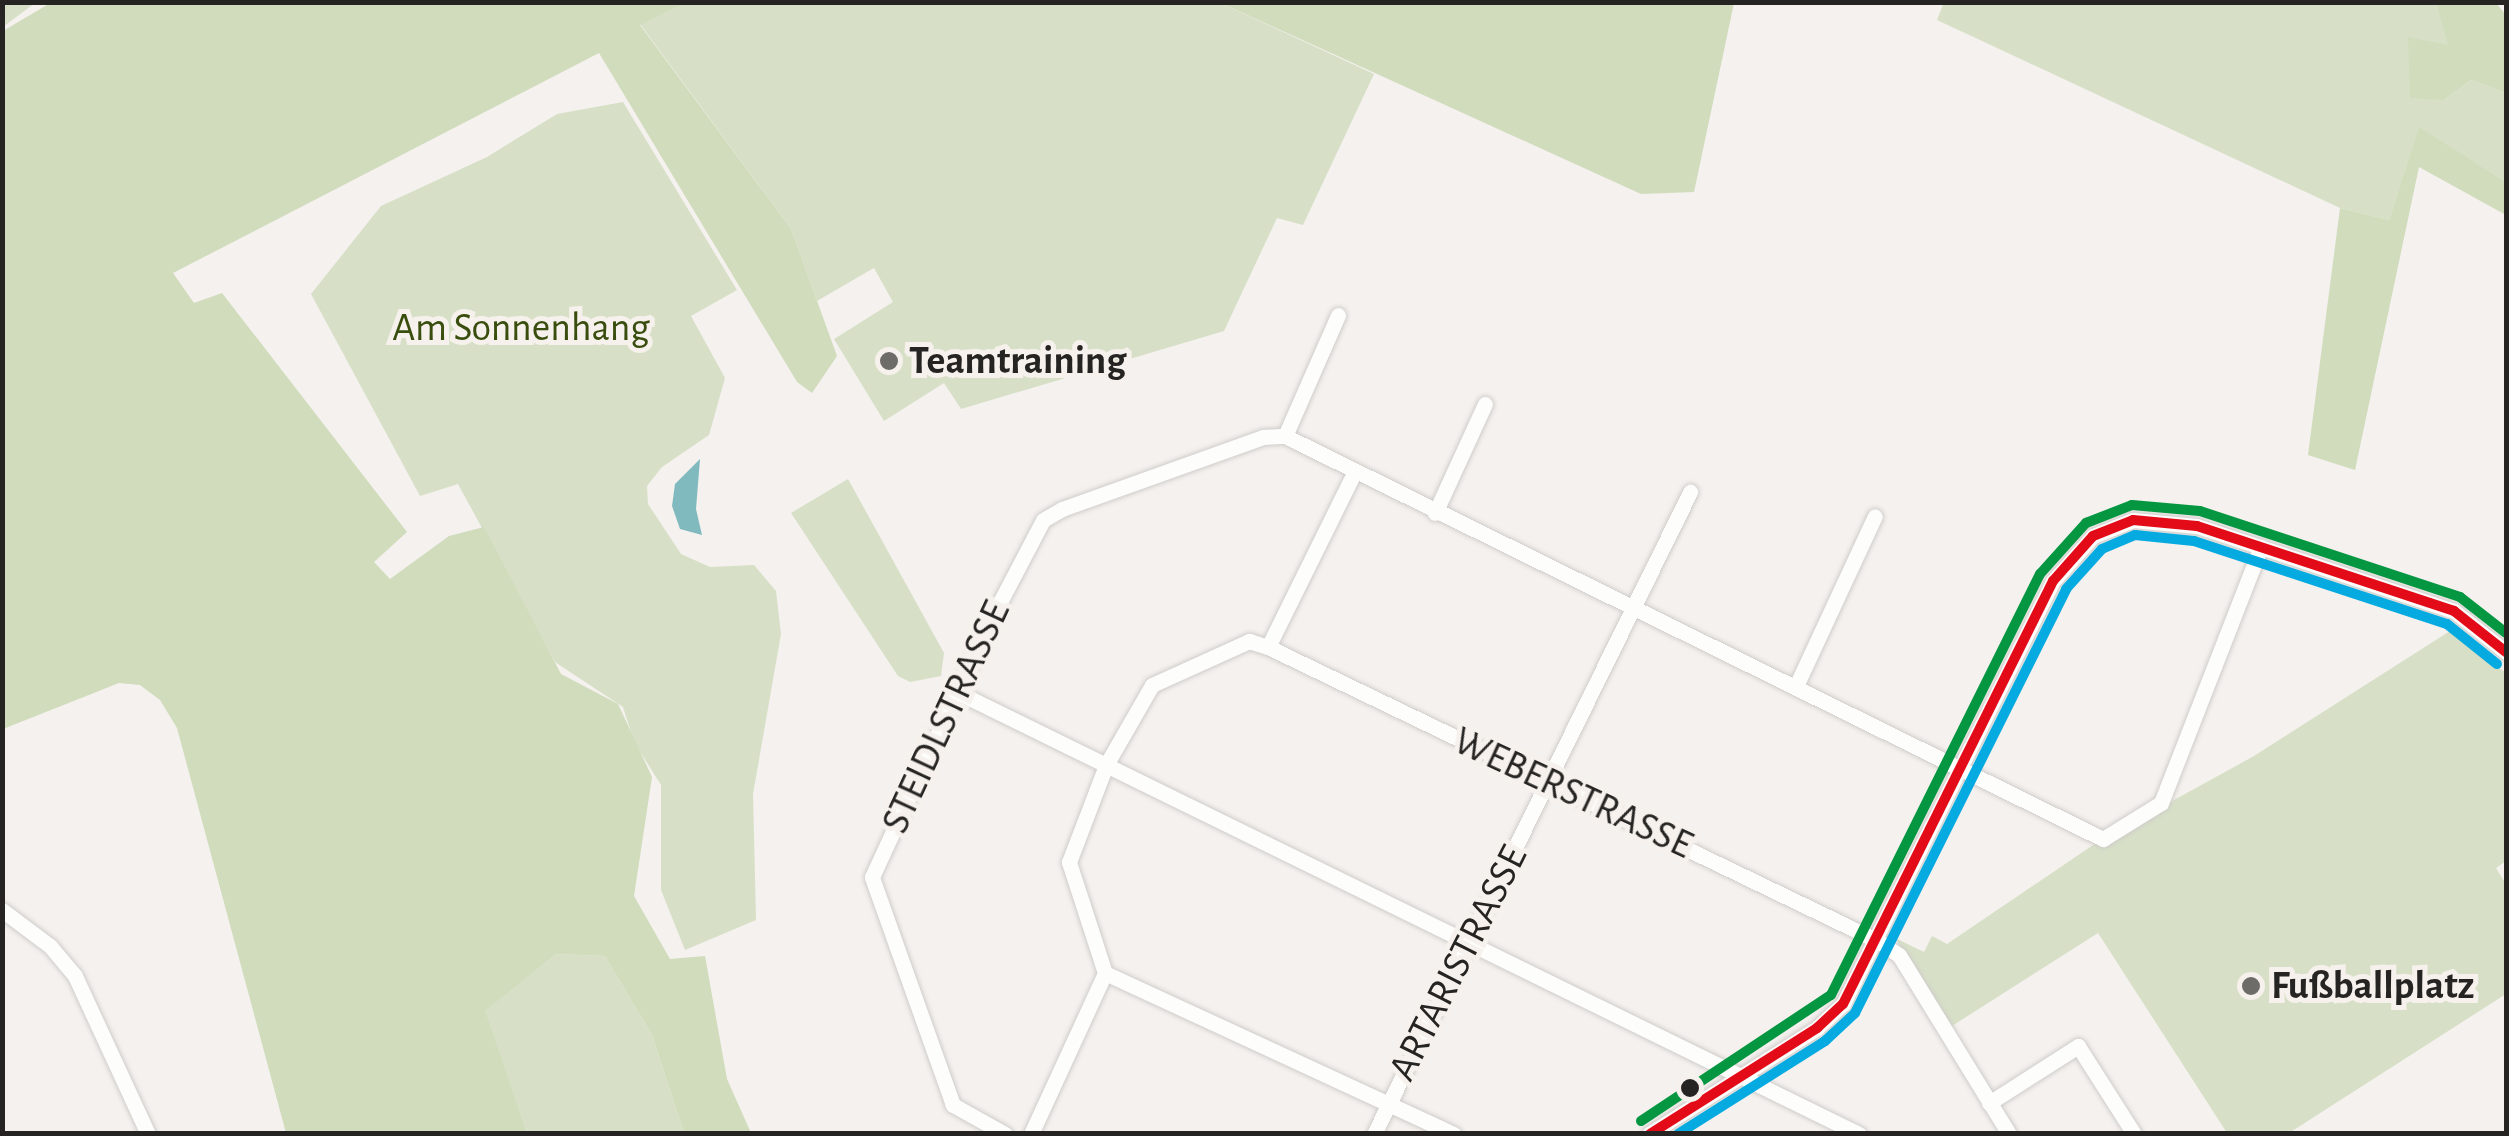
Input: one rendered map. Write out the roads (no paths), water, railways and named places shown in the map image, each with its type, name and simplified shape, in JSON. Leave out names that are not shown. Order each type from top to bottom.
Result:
[{"type":"street","points":[[1338,315],[1285,436],[1353,475],[1796,686],[2102,839],[2161,804],[2260,547]]},
{"type":"street","points":[[1435,514],[1485,404]]},
{"type":"street","name":"STEIDLSTRASSE","points":[[1005,1134],[953,1105],[872,877],[955,692],[1042,520],[1263,437],[1285,436]]},
{"type":"street","points":[[1031,1134],[1105,973],[1068,862],[1106,765],[1152,685],[1249,640],[1268,647],[1353,475]]},
{"type":"street","points":[[1635,612],[1690,492]]},
{"type":"street","points":[[1796,686],[1874,516]]},
{"type":"street","points":[[1649,1134],[1831,1018],[1878,940],[2053,581],[2093,536],[2154,518],[2260,547],[2454,611],[2506,652]]},
{"type":"street","name":"ARTARISTRASSE","points":[[1389,1099],[1635,612]]},
{"type":"street","name":"WEBERSTRASSE","points":[[1268,647],[1878,940]]},
{"type":"street","points":[[955,692],[1860,1134]]},
{"type":"street","points":[[2,910],[50,946],[75,976],[148,1134]]},
{"type":"street","points":[[1878,940],[1898,955],[2009,1134]]},
{"type":"street","points":[[1105,973],[1389,1099],[1454,1134]]},
{"type":"street","points":[[1989,1103],[2078,1046],[2134,1134]]},
{"type":"street","points":[[1374,1134],[1389,1099]]},
{"type":"water","points":[[700,459],[696,509],[702,535],[680,529],[672,506],[675,484]]},
{"type":"place","name":"Teamtraining","points":[[889,361]]},
{"type":"place","name":"Fußballplatz","points":[[2251,986]]},
{"type":"park label","name":"Am Sonnenhang","points":[[521,328]]}]
